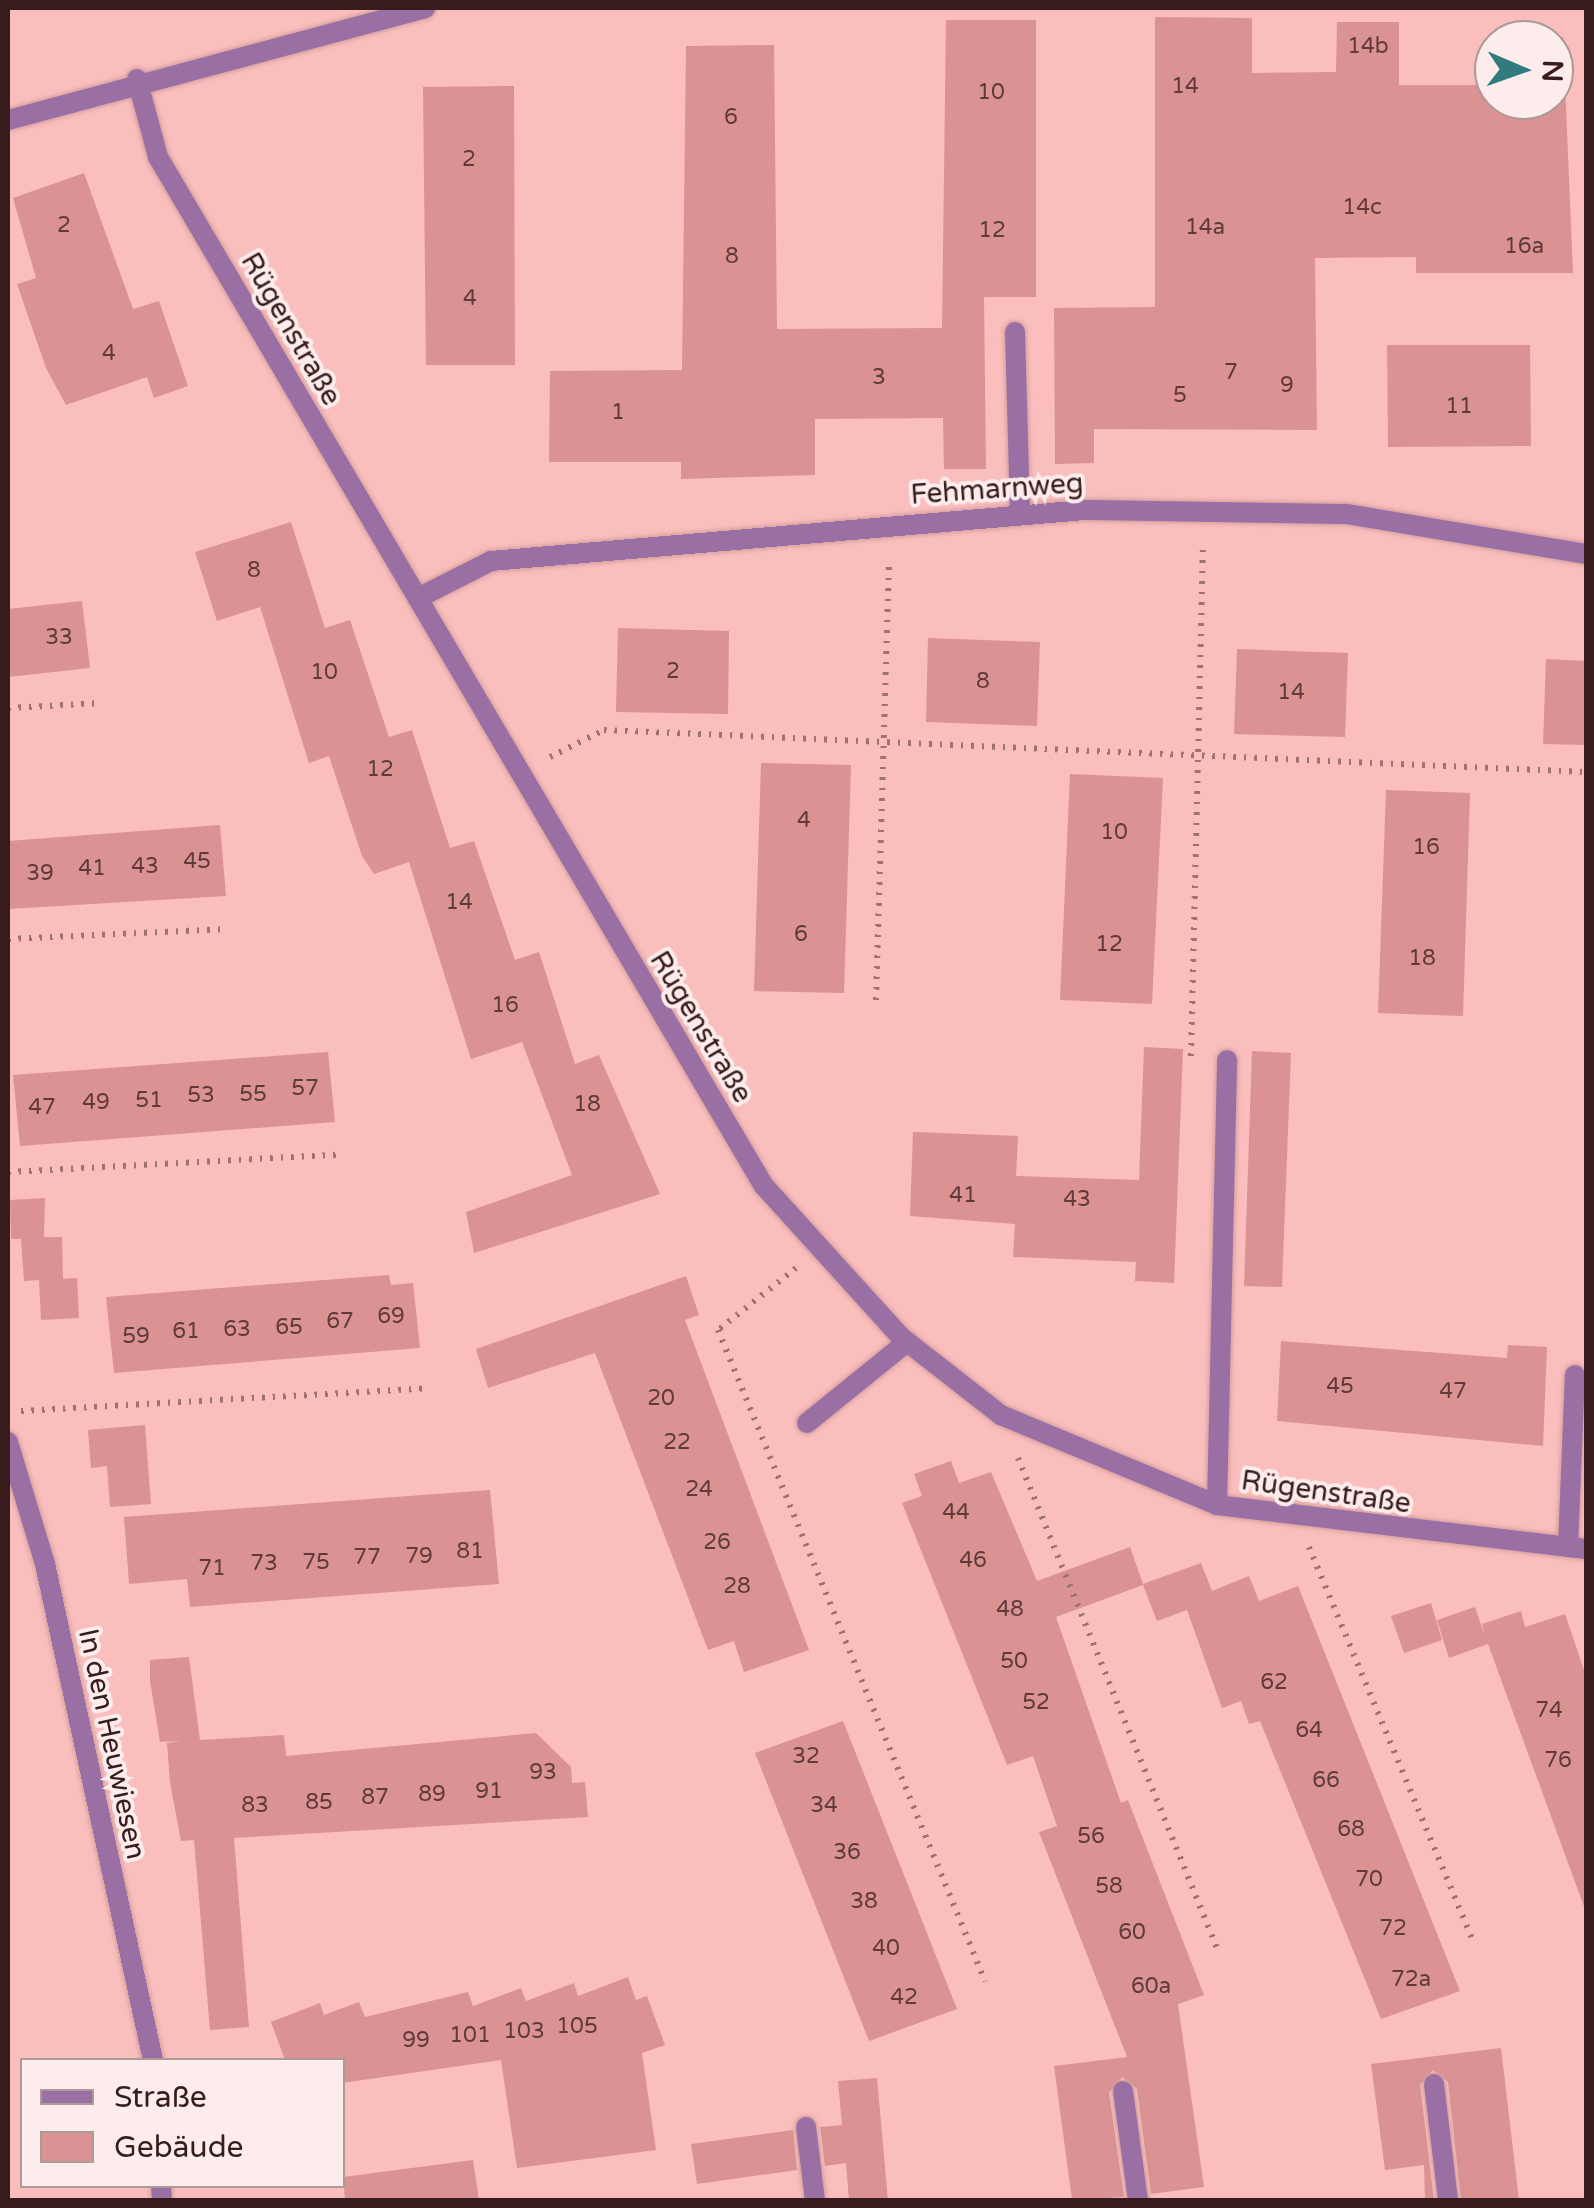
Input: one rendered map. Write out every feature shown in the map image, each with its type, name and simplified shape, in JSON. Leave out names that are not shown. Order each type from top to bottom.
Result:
[{"type":"street","points":[[8,120],[138,79],[425,8]]},
{"type":"street","name":"Rügenstraße","points":[[138,79],[158,157],[764,1186],[817,1251],[907,1342],[1001,1415],[1217,1505],[1297,1519],[1577,1548]]},
{"type":"street","points":[[1015,332],[1020,514]]},
{"type":"street","name":"Fehmarnweg","points":[[418,598],[491,561],[1020,514],[1347,514],[1586,554]]},
{"type":"street","points":[[1217,1505],[1227,1060]]},
{"type":"street","points":[[807,1423],[907,1342]]},
{"type":"street","points":[[1576,1375],[1577,1548]]},
{"type":"street","name":"In den Heuwiesen","points":[[8,1442],[45,1564],[153,2058]]},
{"type":"street","points":[[1434,2084],[1448,2200]]},
{"type":"street","points":[[1123,2091],[1138,2200]]},
{"type":"street","points":[[806,2127],[816,2200]]},
{"type":"path","points":[[1204,512],[1191,1058],[1227,1060]]},
{"type":"path","points":[[876,1000],[890,524]]},
{"type":"path","points":[[8,708],[101,703]]},
{"type":"path","points":[[517,772],[604,730],[1586,772]]},
{"type":"path","points":[[8,940],[228,929]]},
{"type":"path","points":[[8,1172],[337,1155]]},
{"type":"path","points":[[817,1251],[718,1330],[985,1981]]},
{"type":"path","points":[[8,1412],[429,1388]]},
{"type":"path","points":[[1001,1415],[1216,1948]]},
{"type":"path","points":[[1297,1519],[1474,1943]]},
{"type":"building","points":[[1155,17],[1252,18],[1252,73],[1336,72],[1337,22],[1399,22],[1399,85],[1474,85],[1474,120],[1567,120],[1573,273],[1416,273],[1416,257],[1315,258],[1317,430],[1094,429],[1094,463],[1055,464],[1054,308],[1155,307]]},
{"type":"building","points":[[946,20],[1036,20],[1036,297],[984,297],[986,469],[944,469],[943,418],[815,419],[815,475],[681,479],[681,462],[549,462],[550,371],[682,370],[686,46],[774,45],[777,329],[942,328]]},
{"type":"building","points":[[514,86],[515,365],[426,365],[423,87]]},
{"type":"building","points":[[84,173],[133,309],[159,301],[188,386],[154,398],[147,377],[66,405],[46,368],[17,284],[36,278],[13,198]]},
{"type":"building","points":[[1387,345],[1530,345],[1531,446],[1388,447]]},
{"type":"building","points":[[291,522],[325,628],[350,620],[389,737],[412,730],[450,848],[474,841],[515,960],[539,952],[575,1064],[599,1055],[660,1194],[474,1253],[466,1212],[572,1175],[522,1042],[471,1059],[409,862],[374,874],[362,856],[329,756],[309,763],[260,607],[217,621],[195,552]]},
{"type":"building","points":[[82,601],[90,668],[8,677],[8,609]]},
{"type":"building","points":[[618,628],[729,631],[728,714],[616,712]]},
{"type":"building","points":[[928,638],[1040,642],[1037,726],[926,722]]},
{"type":"building","points":[[1237,649],[1348,653],[1345,737],[1234,734]]},
{"type":"building","points":[[1546,659],[1586,661],[1586,745],[1543,744]]},
{"type":"building","points":[[761,763],[851,765],[844,993],[754,991]]},
{"type":"building","points":[[1070,774],[1163,778],[1152,1004],[1060,1000]]},
{"type":"building","points":[[1386,790],[1470,793],[1463,1016],[1378,1013]]},
{"type":"building","points":[[220,825],[226,896],[8,909],[8,841]]},
{"type":"building","points":[[1144,1047],[1183,1049],[1174,1283],[1135,1281],[1136,1262],[1013,1257],[1015,1224],[910,1216],[913,1132],[1018,1136],[1016,1176],[1139,1180]]},
{"type":"building","points":[[1252,1051],[1291,1053],[1282,1287],[1244,1286]]},
{"type":"building","points":[[328,1052],[335,1122],[20,1146],[13,1075]]},
{"type":"building","points":[[45,1198],[44,1237],[62,1237],[63,1279],[77,1278],[79,1318],[41,1320],[39,1280],[24,1281],[21,1239],[11,1239],[10,1200]]},
{"type":"building","points":[[389,1275],[391,1285],[413,1283],[420,1348],[114,1373],[106,1297]]},
{"type":"building","points":[[686,1276],[699,1315],[685,1320],[809,1650],[744,1672],[734,1641],[708,1650],[595,1353],[488,1388],[476,1349]]},
{"type":"building","points":[[1281,1341],[1507,1358],[1508,1345],[1547,1347],[1543,1446],[1277,1421]]},
{"type":"building","points":[[145,1425],[151,1504],[110,1507],[107,1466],[91,1468],[88,1430]]},
{"type":"building","points":[[951,1461],[959,1483],[991,1472],[1037,1581],[1130,1547],[1143,1584],[1201,1563],[1212,1591],[1249,1576],[1259,1601],[1298,1586],[1460,1991],[1381,2019],[1260,1721],[1249,1724],[1241,1701],[1222,1708],[1187,1610],[1157,1621],[1143,1585],[1056,1617],[1121,1803],[1128,1800],[1204,1995],[1178,2004],[1204,2187],[1151,2194],[1137,2089],[1122,2077],[1109,2093],[1124,2197],[1072,2200],[1054,2066],[1127,2057],[1039,1832],[1057,1826],[1033,1756],[1007,1765],[902,1503],[922,1496],[914,1474]]},
{"type":"building","points":[[490,1490],[499,1584],[190,1607],[187,1579],[129,1584],[124,1517]]},
{"type":"building","points":[[1431,1603],[1442,1640],[1404,1653],[1391,1616]]},
{"type":"building","points":[[1475,1607],[1485,1636],[1482,1624],[1521,1611],[1525,1627],[1565,1614],[1586,1676],[1586,1912],[1488,1644],[1449,1658],[1437,1620]]},
{"type":"building","points":[[189,1657],[200,1740],[284,1735],[286,1756],[536,1733],[571,1767],[572,1783],[585,1782],[588,1817],[234,1838],[249,2027],[210,2030],[194,1840],[181,1841],[170,1783],[167,1743],[182,1741],[160,1742],[150,1681],[150,1660]]},
{"type":"building","points":[[843,1721],[957,2009],[869,2041],[755,1753]]},
{"type":"building","points":[[628,1977],[636,2000],[647,1996],[665,2045],[642,2053],[656,2150],[517,2168],[501,2060],[345,2083],[345,2058],[284,2058],[271,2022],[320,2003],[324,2015],[359,2002],[365,2017],[468,1992],[473,2006],[521,1988],[526,2001],[574,1983],[578,1996]]},
{"type":"building","points":[[1501,2048],[1519,2200],[1461,2200],[1448,2082],[1433,2070],[1420,2085],[1434,2200],[1425,2200],[1424,2165],[1385,2170],[1371,2064]]},
{"type":"building","points":[[877,2078],[888,2200],[849,2200],[846,2163],[825,2166],[820,2127],[842,2125],[838,2081]]},
{"type":"building","points":[[793,2130],[797,2170],[697,2184],[691,2144]]},
{"type":"building","points":[[473,2160],[479,2200],[345,2200],[345,2177]]}]
